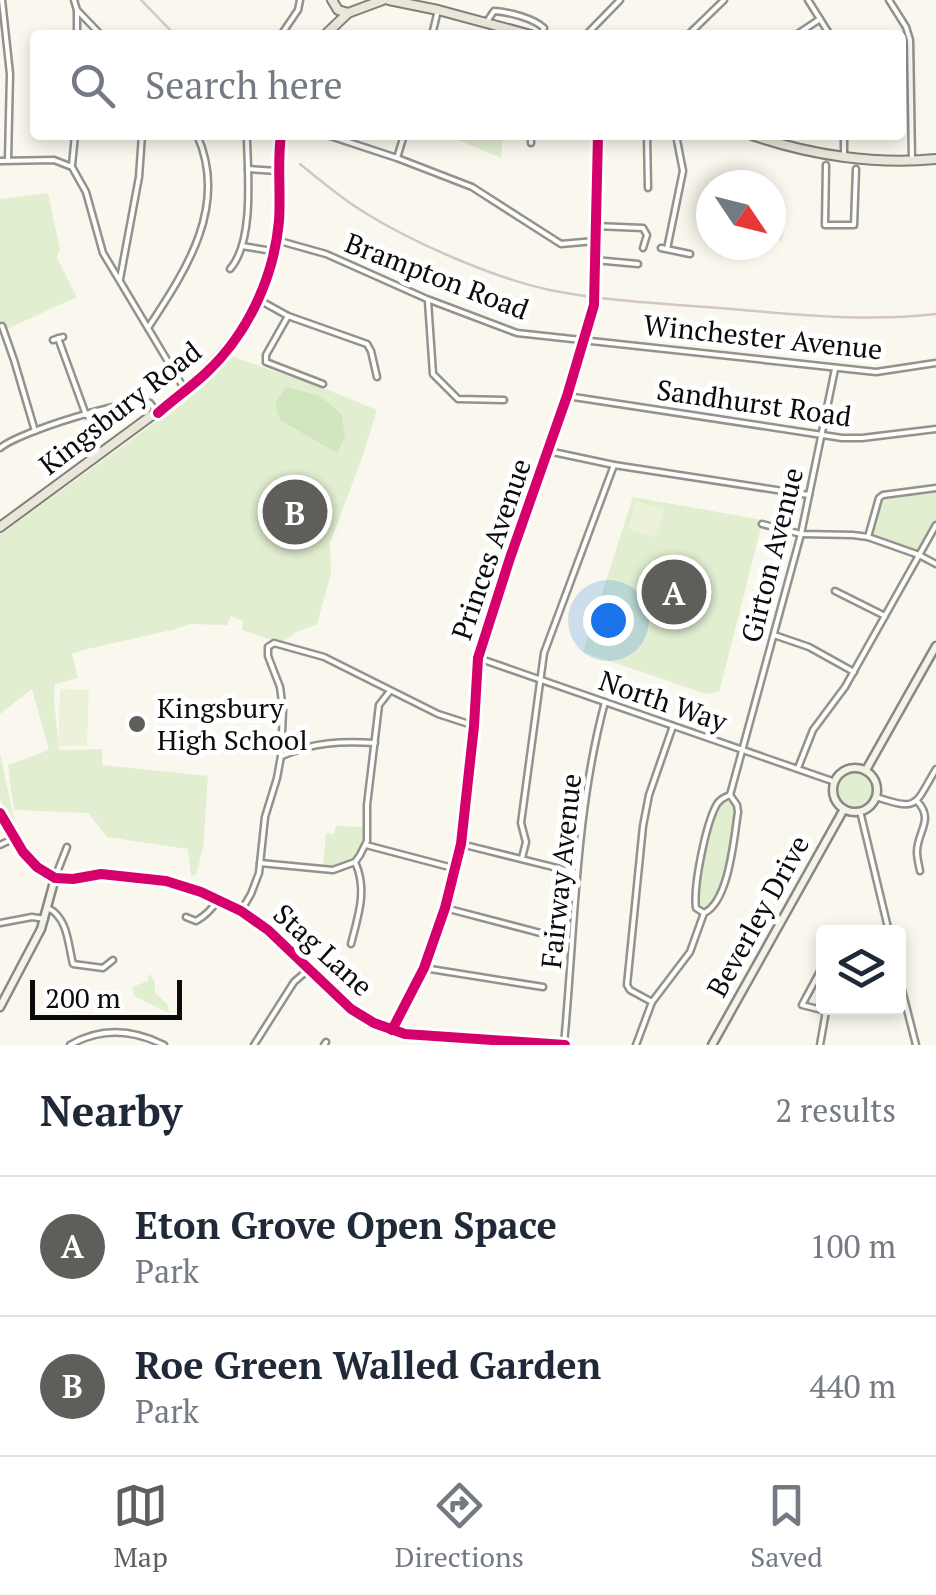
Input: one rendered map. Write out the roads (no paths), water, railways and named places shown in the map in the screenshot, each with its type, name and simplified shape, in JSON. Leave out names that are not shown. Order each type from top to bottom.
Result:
[{"type":"main road","points":[[329,30],[348,13],[386,0],[512,30]]},
{"type":"main road","points":[[414,0],[435,9]]},
{"type":"main road","points":[[333,3],[341,12],[348,13]]},
{"type":"main road","points":[[328,30],[333,3]]},
{"type":"main road","name":"Kingsbury Road","points":[[0,526],[158,413],[208,372],[227,350],[258,300],[274,252],[280,206],[281,140]]},
{"type":"main road","points":[[772,140],[844,156],[912,162],[936,160]]},
{"type":"street","points":[[2,0],[10,74],[8,160]]},
{"type":"street","points":[[74,0],[78,30]]},
{"type":"street","points":[[284,30],[300,0]]},
{"type":"street","points":[[591,30],[620,0]]},
{"type":"street","points":[[693,30],[724,0]]},
{"type":"street","points":[[808,0],[827,30]]},
{"type":"street","points":[[889,0],[910,40],[912,162]]},
{"type":"street","points":[[433,30],[435,9]]},
{"type":"street","points":[[77,10],[96,30]]},
{"type":"street","points":[[486,23],[494,11],[539,24],[543,30]]},
{"type":"street","points":[[803,30],[820,18]]},
{"type":"street","points":[[75,140],[72,167],[86,192],[103,254],[186,391]]},
{"type":"street","points":[[120,281],[142,140]]},
{"type":"street","points":[[148,328],[190,261],[204,221],[206,179],[199,140]]},
{"type":"street","points":[[230,269],[238,260],[246,227],[247,140]]},
{"type":"street","points":[[343,140],[474,188],[561,244],[595,240]]},
{"type":"street","points":[[397,158],[402,140]]},
{"type":"street","name":"Princes Avenue","points":[[392,1030],[424,968],[445,908],[461,844],[478,658],[586,339],[594,305],[598,140]]},
{"type":"street","points":[[646,140],[648,188]]},
{"type":"street","points":[[677,140],[684,171],[664,249],[690,254]]},
{"type":"street","points":[[844,140],[844,156]]},
{"type":"street","points":[[0,161],[54,160],[72,167]]},
{"type":"street","points":[[826,165],[825,225],[854,225],[856,169]]},
{"type":"street","points":[[248,169],[279,171]]},
{"type":"street","points":[[595,226],[643,228],[647,234],[644,248]]},
{"type":"street","name":"Brampton Road","points":[[276,240],[326,254],[517,333],[586,339]]},
{"type":"street","points":[[242,246],[274,252]]},
{"type":"street","points":[[595,260],[638,264]]},
{"type":"street","points":[[428,299],[433,374],[458,399],[504,400]]},
{"type":"street","points":[[258,300],[288,316],[367,344],[376,377]]},
{"type":"street","points":[[288,316],[266,355],[266,362],[323,384]]},
{"type":"street","points":[[3,326],[35,431]]},
{"type":"street","points":[[58,339],[86,415]]},
{"type":"street","name":"Winchester Avenue","points":[[586,339],[876,372],[936,363]]},
{"type":"street","name":"Girton Avenue","points":[[730,795],[801,534],[835,368]]},
{"type":"street","name":"Sandhurst Road","points":[[567,396],[822,435],[862,438],[936,429]]},
{"type":"street","points":[[0,448],[35,431],[146,401],[158,413]]},
{"type":"street","points":[[548,451],[614,466],[809,495]]},
{"type":"street","points":[[522,858],[526,842],[521,822],[544,653],[614,466]]},
{"type":"street","points":[[868,537],[883,495],[936,488]]},
{"type":"street","points":[[762,524],[801,534],[868,537],[936,564]]},
{"type":"street","points":[[798,770],[813,730],[854,672],[936,525]]},
{"type":"street","points":[[836,590],[885,616]]},
{"type":"street","points":[[774,636],[809,647],[854,672]]},
{"type":"street","points":[[241,910],[255,884],[265,817],[281,756],[283,710],[280,687],[268,656],[268,647],[274,642],[324,657],[438,714],[474,726]]},
{"type":"street","points":[[866,770],[936,646]]},
{"type":"street","name":"North Way","points":[[478,658],[834,782]]},
{"type":"street","points":[[260,864],[333,870],[354,862],[366,844],[379,705],[392,689]]},
{"type":"street","name":"Fairway Avenue","points":[[565,1045],[582,823],[605,702]]},
{"type":"street","points":[[652,1002],[627,985],[643,826],[649,795],[673,726]]},
{"type":"street","points":[[281,756],[316,744],[375,743]]},
{"type":"street","points":[[846,769],[866,770],[874,779],[876,797],[860,811],[844,809],[836,802],[834,782],[846,769]]},
{"type":"street","points":[[876,797],[904,806],[917,800],[936,769]]},
{"type":"street","points":[[636,1045],[652,1002],[690,952],[704,913],[716,905],[738,812],[730,795],[717,804],[699,869],[695,900],[696,908],[704,913]]},
{"type":"street","points":[[917,800],[926,818],[918,845],[920,871]]},
{"type":"street","name":"Beverley Drive","points":[[712,1045],[844,809]]},
{"type":"street","points":[[860,811],[887,925]]},
{"type":"street","points":[[0,813],[23,852],[55,878]]},
{"type":"street","points":[[0,844],[15,838]]},
{"type":"street","points":[[366,844],[455,868]]},
{"type":"street","points":[[461,844],[577,873]]},
{"type":"street","points":[[0,1007],[45,919],[68,847]]},
{"type":"street","points":[[351,944],[362,897],[360,874],[354,862]]},
{"type":"street","name":"Stag Lane","points":[[55,878],[100,874],[161,880],[218,899],[268,930],[351,1009],[404,1034],[565,1045]]},
{"type":"street","points":[[186,917],[196,921],[212,910],[218,899]]},
{"type":"street","points":[[48,908],[63,923],[73,964],[103,968],[112,960]]},
{"type":"street","points":[[445,908],[573,942]]},
{"type":"street","points":[[0,923],[32,917],[45,919]]},
{"type":"street","points":[[424,968],[543,987]]},
{"type":"street","points":[[254,1045],[294,982],[309,969]]},
{"type":"street","points":[[816,979],[802,1005],[816,1008]]},
{"type":"street","points":[[906,1006],[916,1045]]},
{"type":"street","points":[[820,1045],[825,1015]]},
{"type":"street","points":[[70,1045],[94,1034],[119,1032],[145,1036],[164,1045]]},
{"type":"railway","points":[[141,0],[170,30]]},
{"type":"railway","points":[[300,164],[350,203],[408,237],[528,285],[617,300],[808,315],[859,318],[936,314]]},
{"type":"place","name":"Roe Green Walled Garden","points":[[295,512]]},
{"type":"place","name":"Eton Grove Open Space","points":[[674,592]]},
{"type":"place","name":"Kingsbury High School","points":[[137,724]]}]
